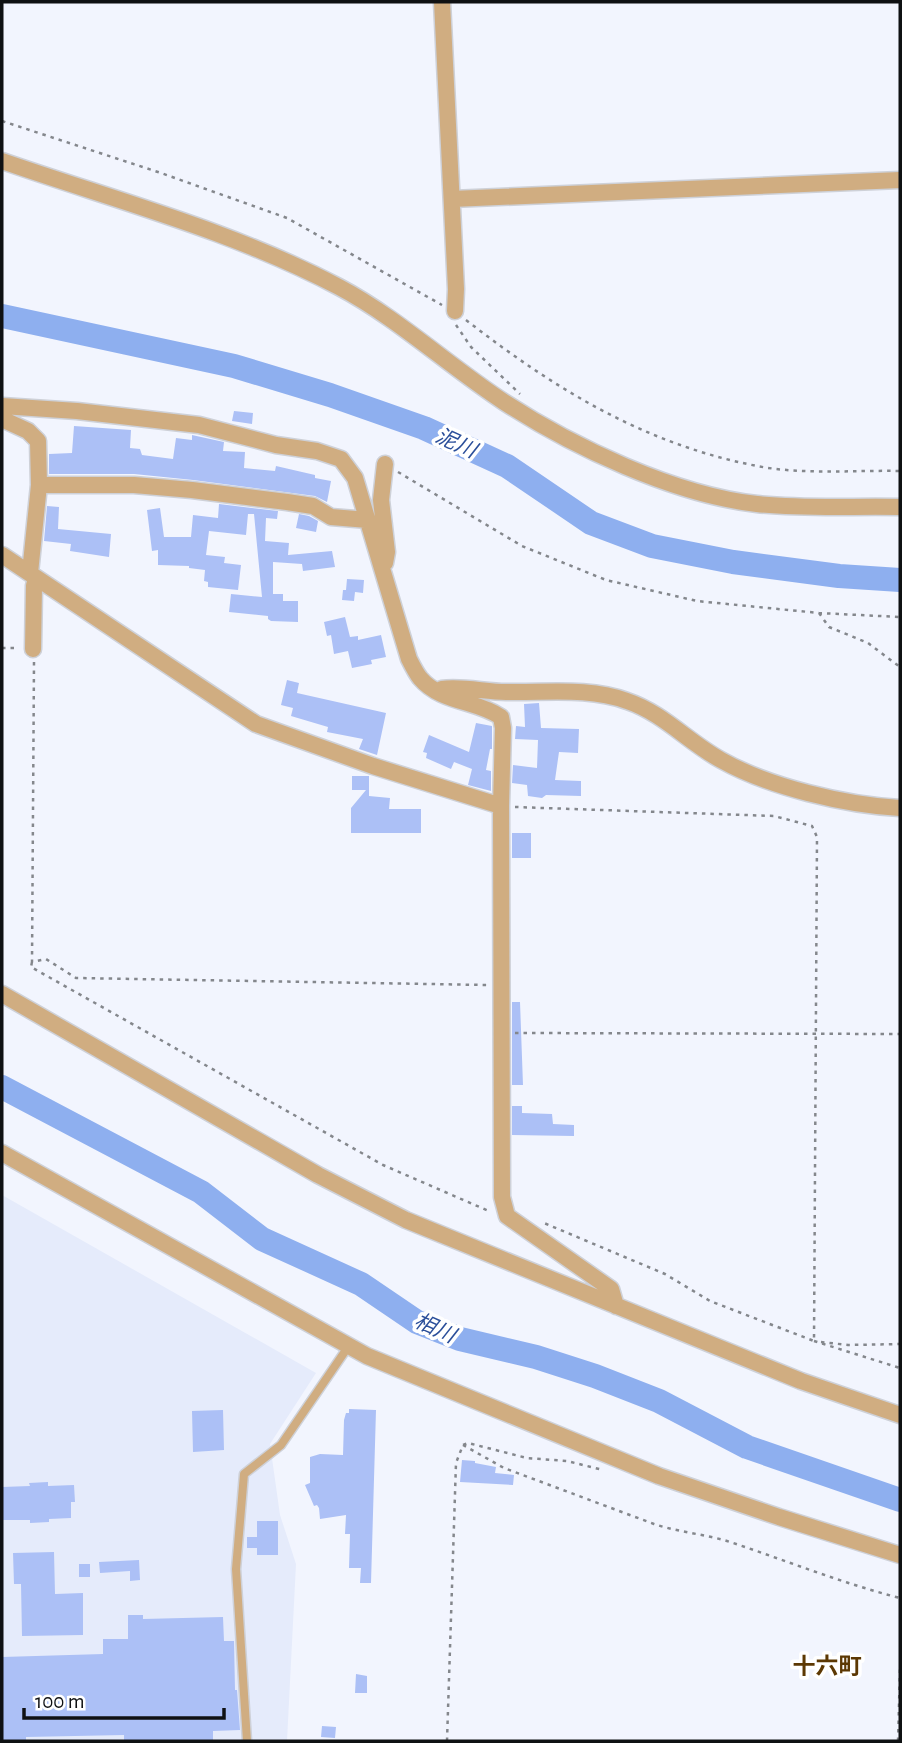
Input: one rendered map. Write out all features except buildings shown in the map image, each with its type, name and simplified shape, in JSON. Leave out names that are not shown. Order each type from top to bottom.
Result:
[{"type":"street","points":[[442,2],[455,311]]},
{"type":"street","points":[[2,161],[189,223],[275,256],[341,288],[504,402],[569,440],[612,461],[694,490],[756,504],[900,507]]},
{"type":"street","points":[[452,199],[900,180]]},
{"type":"street","points":[[2,406],[77,411],[198,425],[276,445],[317,451],[341,459],[355,478],[409,659],[420,678],[438,693],[491,710],[501,717],[502,1197],[506,1216],[611,1289],[616,1306]]},
{"type":"street","points":[[2,419],[28,431],[38,441],[33,649]]},
{"type":"street","points":[[384,577],[387,552],[381,500],[386,464]]},
{"type":"street","points":[[39,485],[134,485],[192,490],[313,506],[331,517],[368,520]]},
{"type":"street","points":[[2,555],[256,724],[373,766],[501,806]]},
{"type":"street","points":[[438,693],[444,688],[488,692],[592,691],[626,700],[654,713],[722,761],[755,776],[819,795],[870,806],[900,808]]},
{"type":"street","points":[[2,995],[363,1200],[801,1381],[900,1415]]},
{"type":"street","points":[[2,1153],[348,1347],[659,1476],[900,1555]]},
{"type":"lane","points":[[247,1741],[236,1569],[244,1474],[281,1445],[348,1347]]},
{"type":"path","points":[[2,121],[287,218],[389,274],[419,294],[455,311],[544,378],[612,418],[664,439],[759,466],[804,470],[900,471]]},
{"type":"path","points":[[455,311],[454,323],[471,347],[520,393]]},
{"type":"path","points":[[386,464],[522,546],[606,580],[697,601],[820,613],[900,617]]},
{"type":"path","points":[[820,613],[829,627],[868,643],[900,667]]},
{"type":"path","points":[[33,649],[31,967],[383,1165],[490,1212],[506,1216]]},
{"type":"path","points":[[501,806],[774,816],[812,826],[817,837],[814,1341]]},
{"type":"path","points":[[32,962],[46,959],[76,978],[501,985]]},
{"type":"path","points":[[501,1033],[900,1034]]},
{"type":"path","points":[[533,1219],[665,1274],[710,1301],[814,1341],[900,1368]]},
{"type":"path","points":[[814,1341],[848,1345],[900,1344]]},
{"type":"path","points":[[463,1445],[468,1443],[527,1458],[567,1461],[607,1471]]},
{"type":"path","points":[[463,1445],[504,1468],[676,1532],[725,1541],[900,1598]]},
{"type":"path","points":[[447,1741],[456,1463],[463,1445]]},
{"type":"path","points":[[898,1741],[900,1668]]},
{"type":"shaded area","points":[[2,1195],[316,1373],[270,1444],[280,1515],[296,1564],[287,1741],[2,1741]]},
{"type":"waterway","name":"泥川","points":[[2,316],[234,366],[330,395],[424,428],[507,466],[591,523],[652,546],[733,562],[839,576],[900,580]]},
{"type":"waterway","name":"相川","points":[[2,1087],[201,1192],[262,1239],[361,1284],[417,1322],[460,1339],[536,1357],[595,1376],[659,1401],[747,1447],[900,1500]]},
{"type":"district","name":"十六町","points":[[827,1666]]}]
